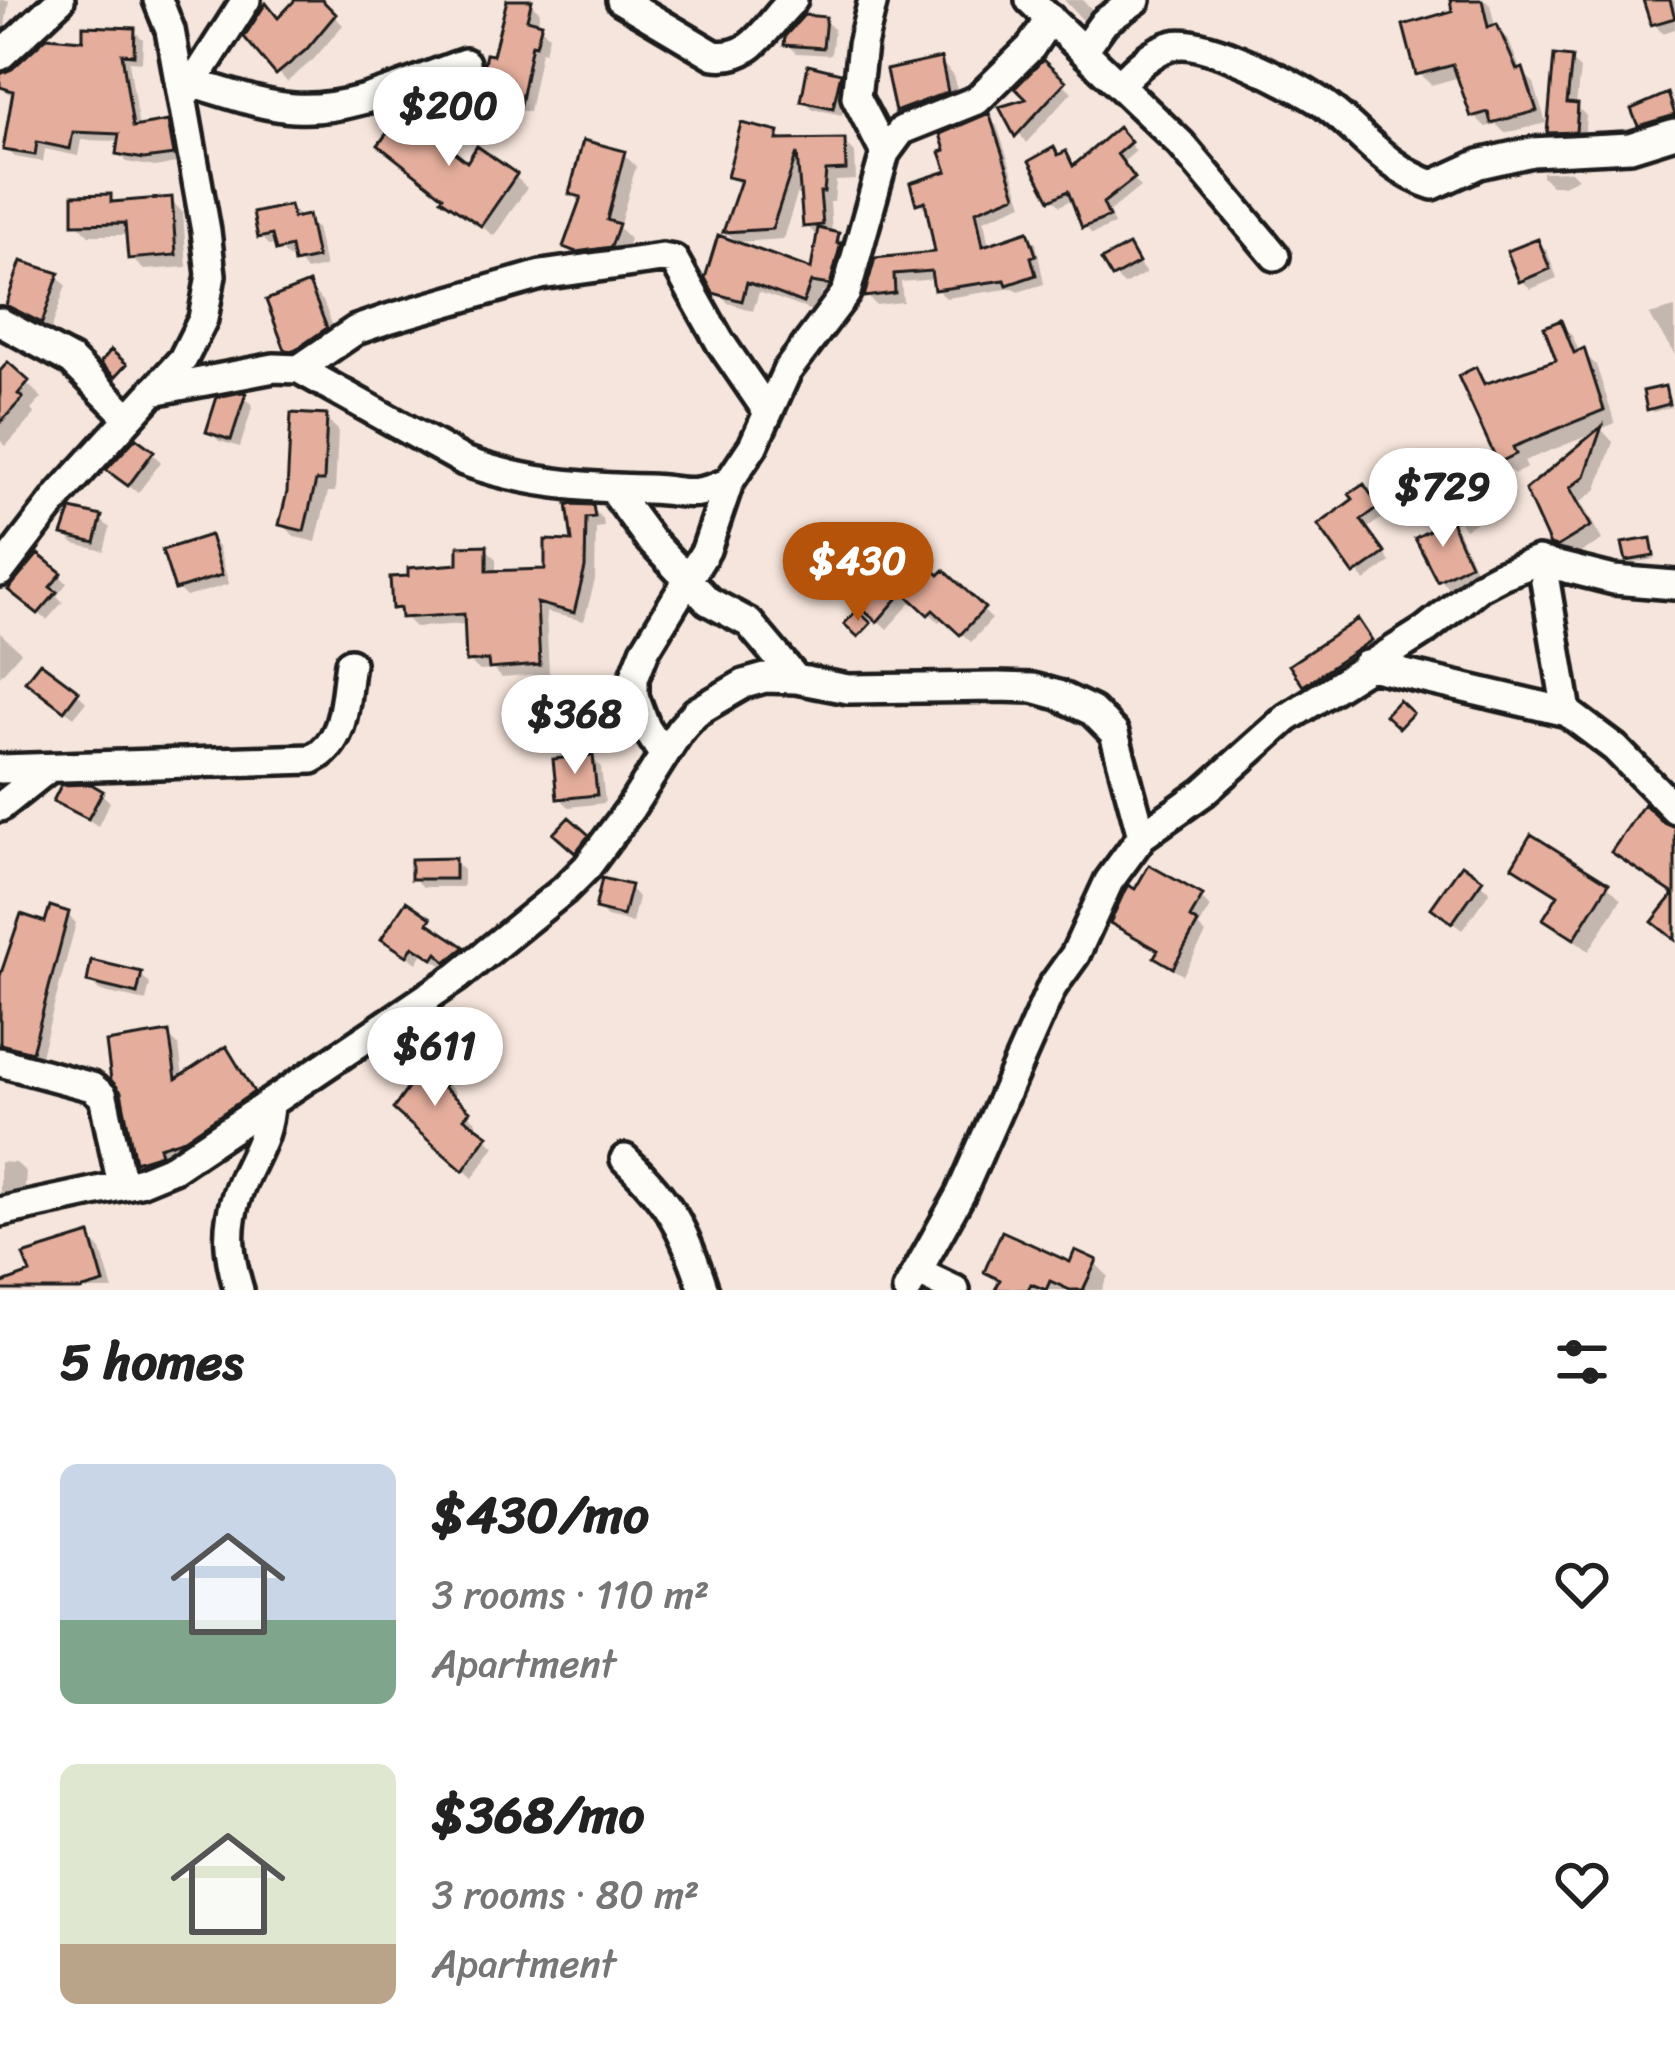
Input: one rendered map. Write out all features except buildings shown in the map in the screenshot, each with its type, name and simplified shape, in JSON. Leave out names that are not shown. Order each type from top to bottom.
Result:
[{"type":"street","points":[[0,56],[60,0]]},
{"type":"street","points":[[0,572],[60,494],[183,359],[203,319],[211,275],[187,93],[158,0]]},
{"type":"street","points":[[187,93],[246,0]]},
{"type":"street","points":[[621,0],[715,55],[731,58],[752,46],[794,0]]},
{"type":"street","points":[[873,0],[856,98],[885,153]]},
{"type":"street","points":[[1084,50],[1104,22],[1136,0]]},
{"type":"street","points":[[662,754],[634,696],[634,678],[645,650],[706,550],[729,482],[787,371],[846,292],[885,153],[902,130],[977,100],[1031,47],[1040,9],[1181,144],[1275,256]]},
{"type":"street","points":[[1121,83],[1177,43],[1197,46],[1320,102],[1384,160],[1409,177],[1433,185],[1478,164],[1532,152],[1630,147],[1675,133]]},
{"type":"street","points":[[187,93],[325,109],[465,63]]},
{"type":"street","points":[[298,369],[356,330],[391,318],[542,275],[662,258],[674,260],[681,268],[699,308],[768,412]]},
{"type":"street","points":[[0,322],[72,361],[128,418]]},
{"type":"street","points":[[153,391],[274,368],[298,369],[464,461],[544,483],[691,495],[729,482]]},
{"type":"street","points":[[614,491],[650,540],[690,582],[718,609],[749,623],[796,679]]},
{"type":"street","points":[[955,1290],[912,1281],[961,1193],[1052,987],[1075,955],[1109,881],[1142,836],[1204,792],[1287,718],[1424,631],[1480,586],[1538,561],[1614,580],[1675,585]]},
{"type":"street","points":[[1547,563],[1545,581],[1567,712]]},
{"type":"street","points":[[0,770],[312,759],[337,739],[350,664]]},
{"type":"street","points":[[1366,665],[1567,712],[1615,748],[1675,809]]},
{"type":"street","points":[[0,1212],[151,1179],[173,1168],[457,977],[587,867],[630,809],[662,754],[696,712],[725,693],[764,678],[848,689],[1033,688],[1058,695],[1092,711],[1114,733],[1142,836]]},
{"type":"street","points":[[0,807],[49,768]]},
{"type":"street","points":[[0,1062],[92,1087],[103,1096],[122,1185]]},
{"type":"street","points":[[239,1290],[229,1255],[229,1222],[265,1135],[268,1104]]},
{"type":"street","points":[[625,1159],[662,1195],[690,1248],[704,1290]]},
{"type":"path","points":[[577,702],[634,696]]}]
